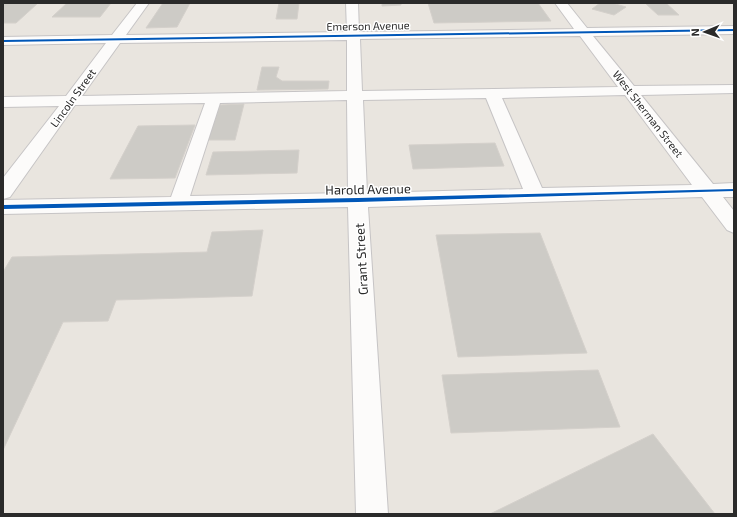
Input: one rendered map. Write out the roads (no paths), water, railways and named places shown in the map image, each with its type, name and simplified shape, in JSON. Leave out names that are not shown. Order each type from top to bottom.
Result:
[{"type":"street","name":"Lincoln Street","points":[[3,192],[143,3]]},
{"type":"street","name":"Grant Street","points":[[352,3],[358,200],[372,514]]},
{"type":"street","name":"West Sherman Street","points":[[561,3],[734,225]]},
{"type":"street","name":"Emerson Avenue","points":[[3,41],[734,30]]},
{"type":"street","points":[[3,102],[734,89]]},
{"type":"street","points":[[492,93],[535,196]]},
{"type":"street","points":[[178,204],[214,98]]},
{"type":"street","name":"Harold Avenue","points":[[3,208],[734,190]]}]
